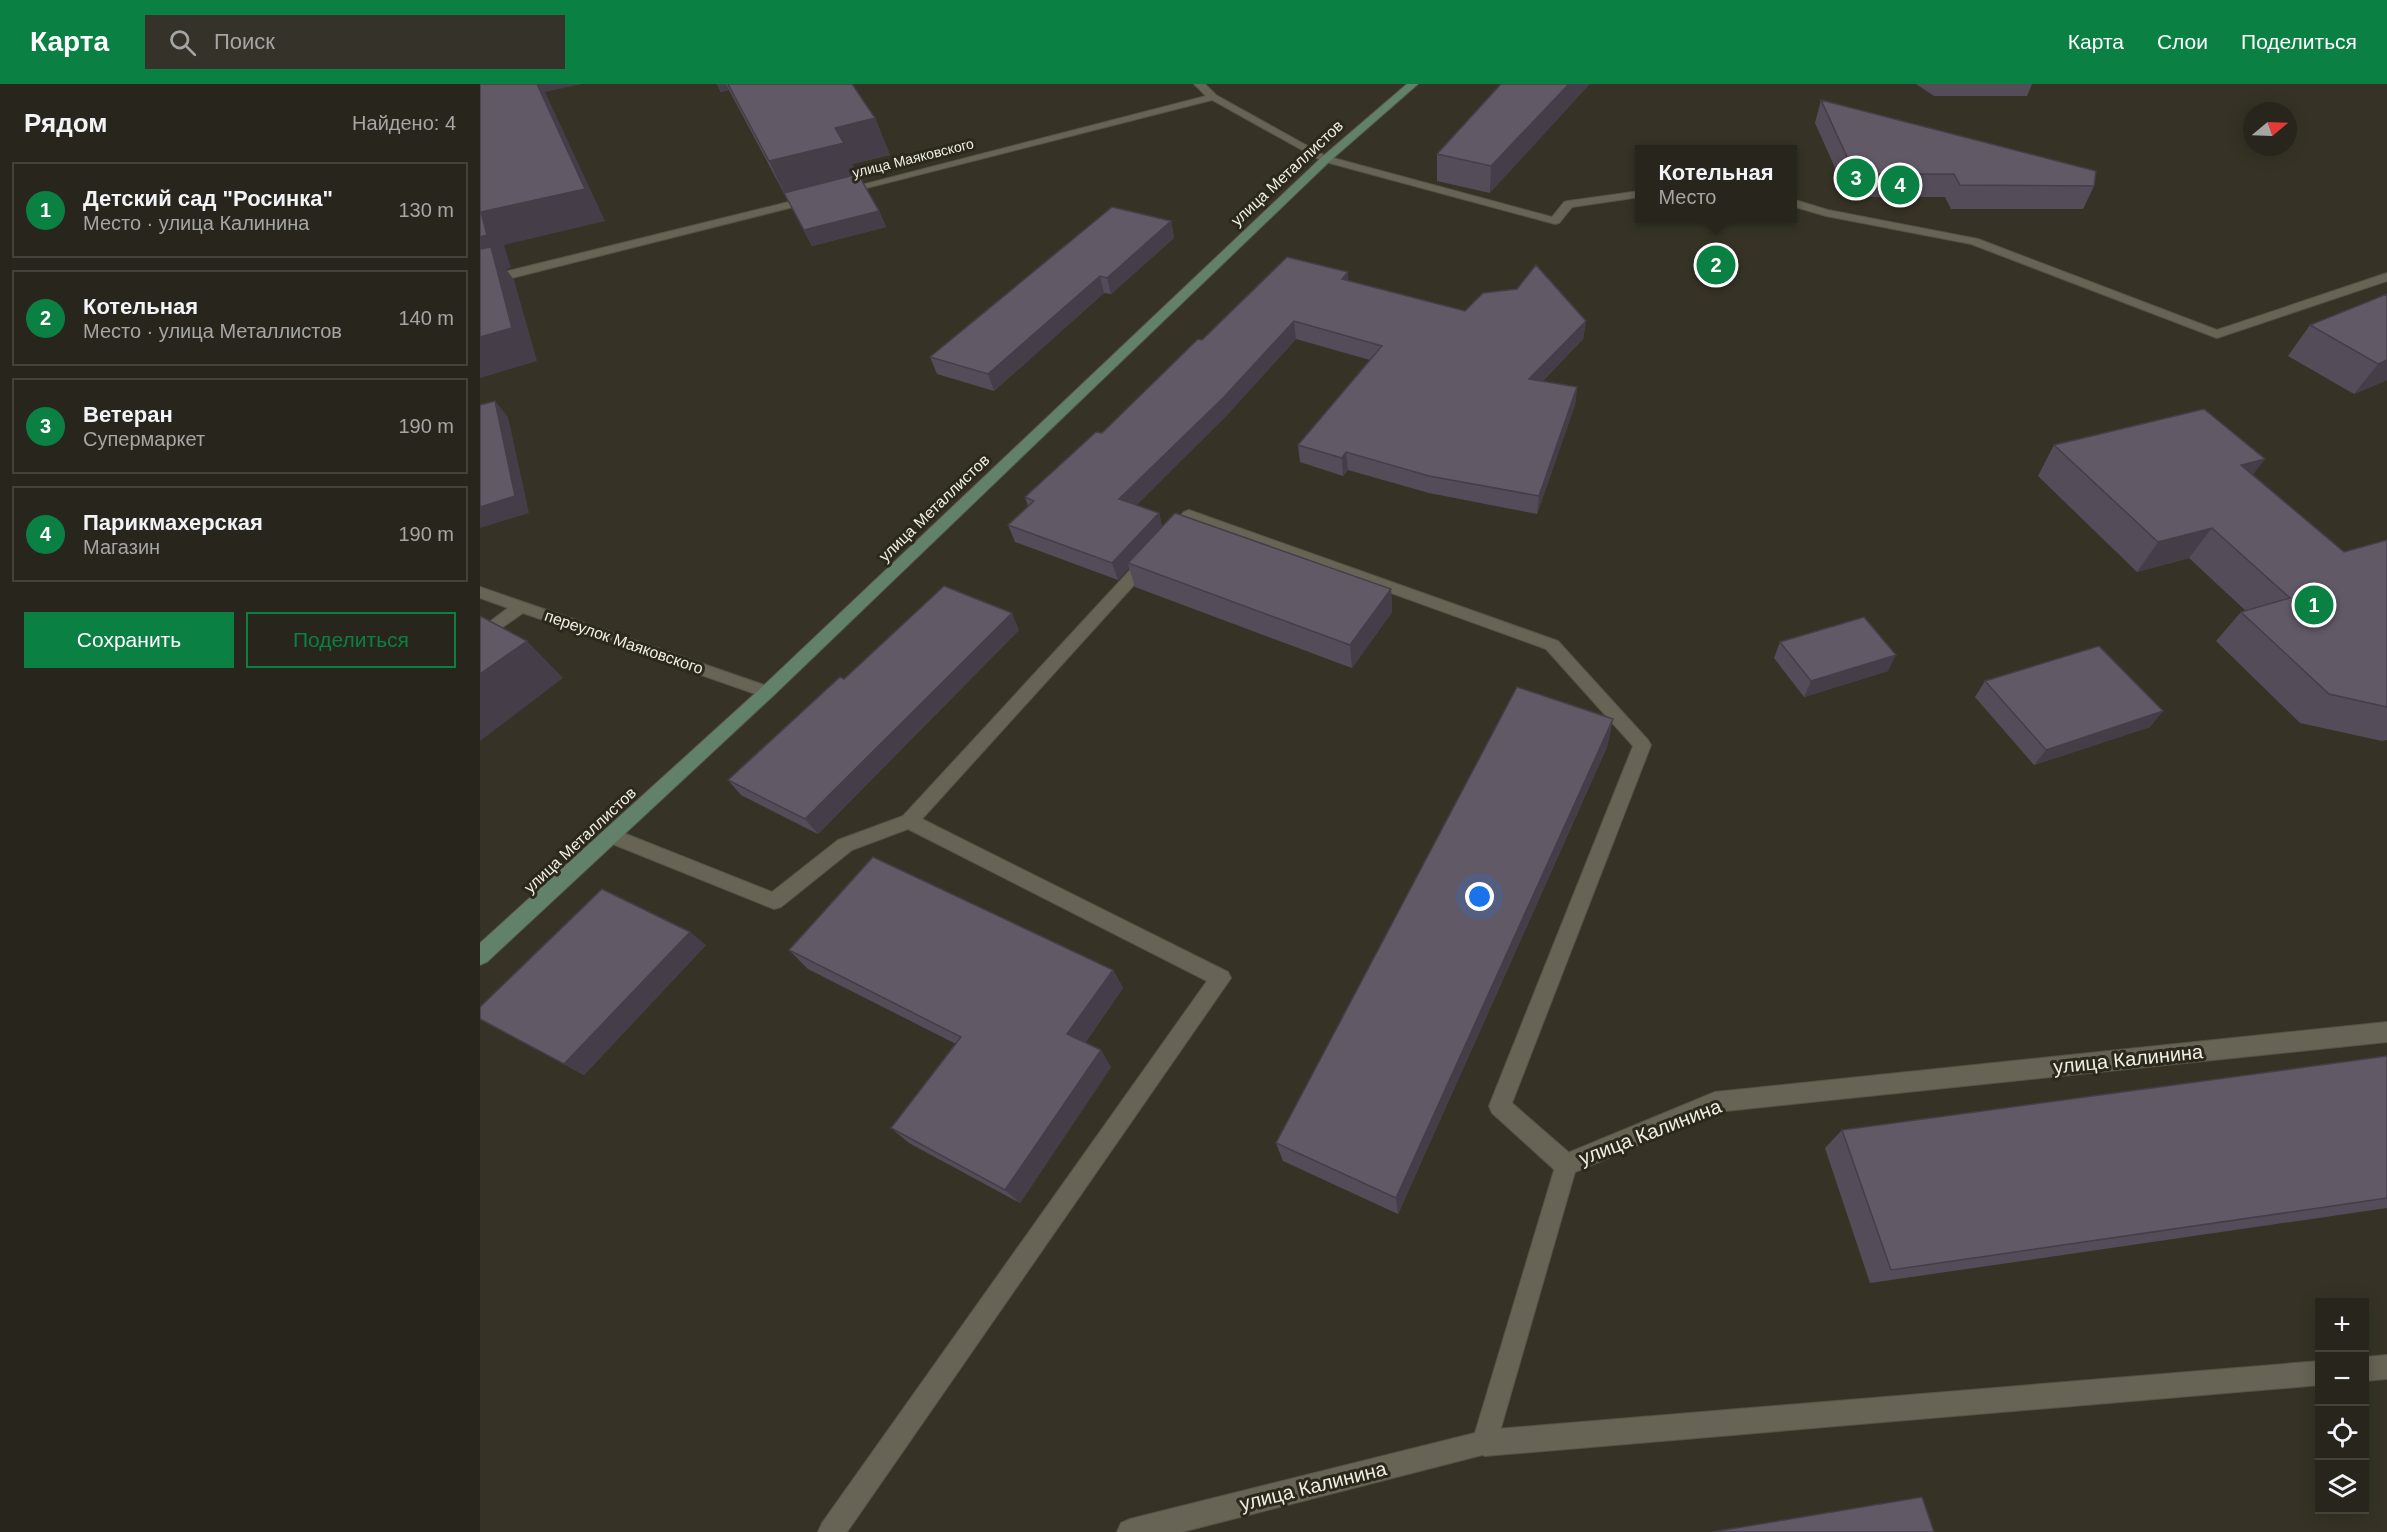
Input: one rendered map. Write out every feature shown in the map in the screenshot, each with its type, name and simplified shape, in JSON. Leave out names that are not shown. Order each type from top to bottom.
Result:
[{"type":"street","points":[[1199,84],[1213,97],[1326,159],[1555,220],[1568,204],[1635,195]]},
{"type":"street","name":"улица Металлистов","points":[[480,956],[767,692],[1326,159],[1413,84]]},
{"type":"street","name":"улица Маяковского","points":[[480,282],[1213,97]]},
{"type":"street","points":[[1797,204],[1826,213],[1974,241],[2090,283],[2217,334],[2387,277]]},
{"type":"street","points":[[611,836],[774,901],[845,845],[909,821],[1189,515],[1552,645],[1642,745],[1500,1106],[1566,1165]]},
{"type":"street","name":"переулок Маяковского","points":[[480,592],[767,692]]},
{"type":"street","points":[[480,637],[520,606]]},
{"type":"street","points":[[831,1532],[1221,978],[909,821]]},
{"type":"street","name":"улица Калинина","points":[[1130,1532],[1485,1443],[1566,1165],[1715,1102],[2387,1032]]},
{"type":"street","points":[[2369,1369],[2387,1367]]},
{"type":"street","points":[[1485,1443],[2315,1373]]},
{"type":"building","points":[[480,84],[537,84],[585,189],[481,212],[487,235],[480,237]]},
{"type":"building","points":[[728,84],[852,84],[875,118],[835,128],[844,143],[769,161]]},
{"type":"building","points":[[1501,84],[1569,84],[1491,166],[1437,154]]},
{"type":"building","points":[[1821,100],[2096,171],[2094,186],[1960,185],[1954,174],[1855,174]]},
{"type":"building","points":[[858,174],[879,211],[804,230],[784,193]]},
{"type":"building","points":[[1112,207],[1171,221],[1107,278],[1100,276],[988,374],[930,357]]},
{"type":"building","points":[[491,247],[512,328],[480,337],[480,249]]},
{"type":"building","points":[[1287,257],[1348,272],[1342,279],[1465,311],[1483,293],[1517,289],[1536,265],[1586,321],[1529,379],[1577,387],[1539,496],[1429,476],[1346,452],[1342,458],[1298,445],[1382,346],[1294,321],[1224,397],[1119,499],[1159,513],[1112,563],[1008,525],[1034,501],[1025,497],[1096,432],[1102,433],[1198,339],[1202,340]]},
{"type":"building","points":[[2387,294],[2387,360],[2378,364],[2310,325]]},
{"type":"building","points":[[495,401],[515,496],[480,507],[480,405]]},
{"type":"building","points":[[2204,409],[2265,459],[2241,465],[2344,552],[2387,540],[2387,707],[2329,694],[2241,612],[2290,598],[2212,528],[2158,542],[2054,445]]},
{"type":"building","points":[[1175,513],[1391,589],[1350,645],[1128,563]]},
{"type":"building","points":[[944,586],[1012,613],[805,819],[728,780],[840,677],[844,679]]},
{"type":"building","points":[[480,616],[527,641],[480,674]]},
{"type":"building","points":[[1864,617],[1896,655],[1811,681],[1780,642]]},
{"type":"building","points":[[2099,646],[2163,711],[2046,750],[1985,681]]},
{"type":"building","points":[[1517,687],[1613,719],[1396,1198],[1276,1143]]},
{"type":"building","points":[[873,857],[1113,970],[1067,1034],[1101,1050],[1005,1190],[891,1128],[961,1037],[789,950]]},
{"type":"building","points":[[602,889],[690,932],[564,1064],[480,1019],[480,1007]]},
{"type":"building","points":[[2387,1056],[2387,1198],[1891,1270],[1842,1130]]},
{"type":"building","points":[[1922,1497],[1934,1532],[1712,1532]]},
{"type":"place","name":"Ветеран","points":[[1856,178]]},
{"type":"place","name":"Парикмахерская","points":[[1900,185]]},
{"type":"place","name":"Котельная","points":[[1716,265]]},
{"type":"place","name":"Детский сад \"Росинка\"","points":[[2314,605]]}]
